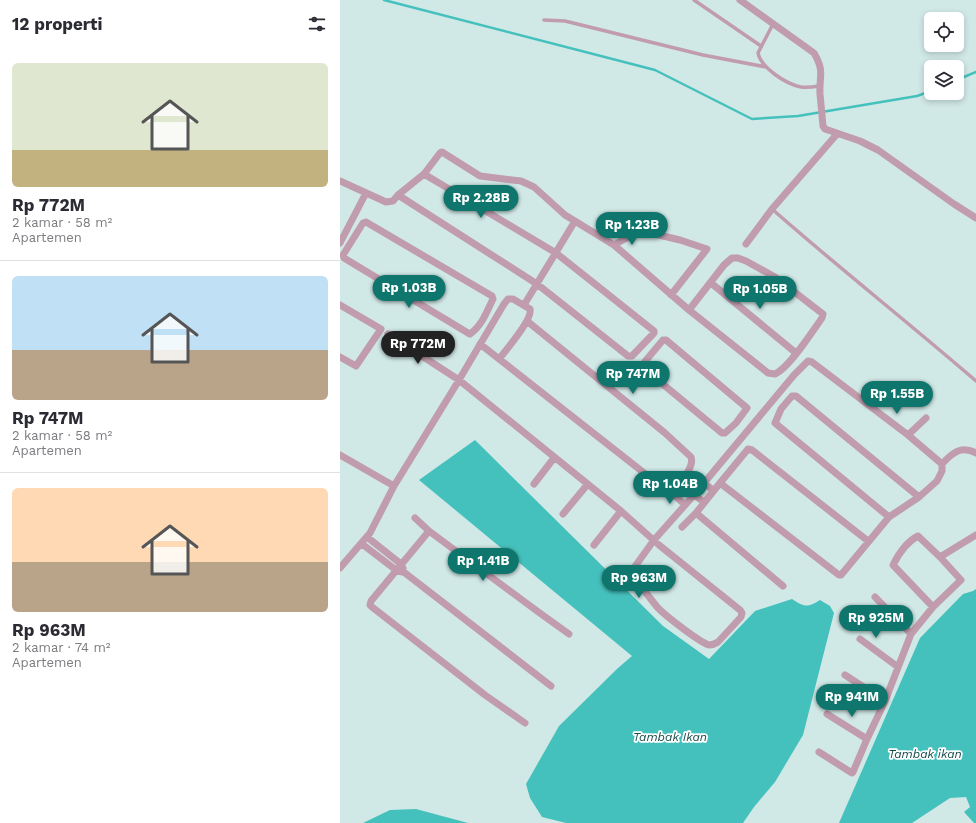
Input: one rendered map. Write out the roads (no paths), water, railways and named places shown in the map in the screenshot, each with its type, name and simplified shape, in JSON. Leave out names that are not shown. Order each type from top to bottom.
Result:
[{"type":"street","points":[[740,0],[814,53],[821,68],[820,89],[823,126],[827,130],[860,141],[878,150],[976,218]]},
{"type":"street","points":[[746,244],[772,210],[837,134]]},
{"type":"street","points":[[340,180],[389,203],[424,174],[440,153],[444,153],[480,176],[527,183],[543,194],[565,215],[614,245],[689,310],[768,373],[775,374],[784,367],[822,318],[823,314],[775,278],[738,258],[732,258],[728,261],[689,310]]},
{"type":"street","points":[[398,195],[536,284],[628,356],[632,356],[654,332],[556,253],[424,174]]},
{"type":"street","points":[[340,242],[366,193]]},
{"type":"street","points":[[524,305],[575,220]]},
{"type":"street","points":[[366,222],[492,296],[493,299],[482,321],[470,334],[344,258],[343,255],[363,223],[366,222]]},
{"type":"street","points":[[614,245],[639,231],[642,231],[708,249],[672,294]]},
{"type":"street","points":[[712,283],[796,353]]},
{"type":"street","points":[[340,568],[367,537],[394,486],[491,326],[508,299],[513,299],[531,311],[527,321],[499,359]]},
{"type":"street","points":[[340,305],[381,329],[358,364],[354,365],[340,357]]},
{"type":"street","points":[[482,321],[491,326]]},
{"type":"street","points":[[527,321],[665,433],[692,457],[689,472],[679,483],[669,490]]},
{"type":"street","points":[[388,334],[459,380],[621,511],[654,540],[740,610],[742,613],[741,617],[718,642],[709,644],[703,642],[672,621],[659,609],[631,574],[632,570],[654,540],[694,495],[794,375],[808,361],[812,362],[908,435],[942,464]]},
{"type":"street","points":[[663,340],[666,340],[747,408],[736,423],[725,433],[722,433],[642,367],[642,365],[663,340]]},
{"type":"street","points":[[480,344],[662,487],[669,490],[685,505]]},
{"type":"street","points":[[784,367],[794,375]]},
{"type":"street","points":[[888,517],[775,423],[781,409],[792,396],[796,396],[919,497]]},
{"type":"street","points":[[771,402],[781,409]]},
{"type":"street","points":[[908,435],[926,418]]},
{"type":"street","points":[[736,423],[745,432]]},
{"type":"street","points":[[682,527],[696,513],[748,449],[752,450],[868,541]]},
{"type":"street","points":[[720,482],[839,575],[843,574],[888,517],[919,497],[937,482],[942,471],[942,464],[954,452],[962,449],[976,453]]},
{"type":"street","points":[[340,455],[394,486]]},
{"type":"street","points":[[534,484],[554,458]]},
{"type":"street","points":[[689,472],[714,490]]},
{"type":"street","points":[[679,483],[704,502]]},
{"type":"street","points":[[563,514],[587,485]]},
{"type":"street","points":[[594,545],[621,511]]},
{"type":"street","points":[[696,513],[783,586]]},
{"type":"street","points":[[415,518],[429,531],[569,634]]},
{"type":"street","points":[[429,531],[371,601],[370,605],[485,695],[525,723]]},
{"type":"street","points":[[940,557],[976,535]]},
{"type":"street","points":[[819,752],[852,772],[885,701],[911,634],[933,607],[961,580],[940,557],[917,536],[903,548],[893,565],[933,607]]},
{"type":"street","points":[[367,537],[405,573],[551,686]]},
{"type":"street","points":[[362,544],[399,567]]},
{"type":"street","points":[[875,597],[911,634]]},
{"type":"street","points":[[860,639],[898,667]]},
{"type":"street","points":[[845,675],[885,701]]},
{"type":"street","points":[[827,714],[867,739]]},
{"type":"lane","points":[[694,0],[761,46]]},
{"type":"lane","points":[[544,20],[565,21],[703,55],[766,67]]},
{"type":"lane","points":[[773,24],[758,53],[766,67],[789,84],[820,89]]},
{"type":"lane","points":[[772,210],[976,381]]},
{"type":"water","name":"Tambak Ikan","points":[[475,440],[663,626],[709,659],[755,611],[792,599],[806,606],[820,600],[830,606],[834,613],[803,735],[775,782],[743,823],[566,823],[542,817],[530,798],[526,784],[559,726],[632,656],[419,480]]},
{"type":"water","name":"Tambak ikan","points":[[976,589],[976,823],[974,823],[964,812],[970,807],[966,797],[950,798],[912,823],[839,823],[920,638],[963,594]]},
{"type":"water","points":[[416,809],[468,823],[363,823],[390,810]]},
{"type":"waterway","points":[[384,0],[655,70],[752,119],[798,116],[917,96],[924,94]]},
{"type":"waterway","points":[[964,77],[976,72]]}]
